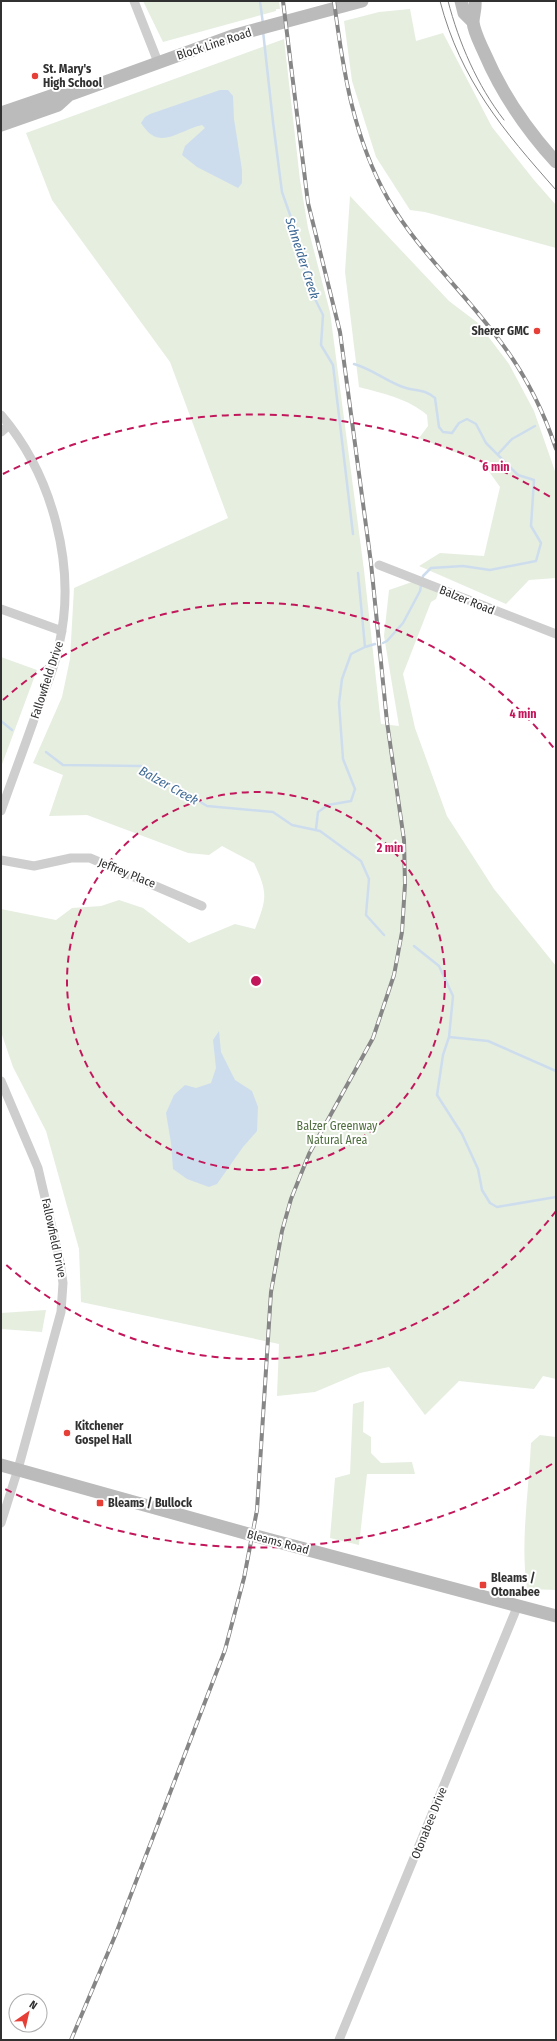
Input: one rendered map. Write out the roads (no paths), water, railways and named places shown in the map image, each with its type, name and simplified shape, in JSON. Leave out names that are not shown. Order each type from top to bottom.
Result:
[{"type":"main road","name":"Block Line Road","points":[[1,125],[58,104],[69,95],[232,36],[362,1]]},
{"type":"main road","points":[[461,1],[464,13],[473,22],[487,58],[508,99],[529,129],[556,162]]},
{"type":"main road","points":[[473,22],[476,10],[475,1]]},
{"type":"main road","name":"Block Line Road","points":[[1,113],[54,94],[69,95]]},
{"type":"main road","name":"Bleams Road","points":[[1,1464],[252,1535],[556,1616]]},
{"type":"street","points":[[134,1],[158,62]]},
{"type":"street","name":"Fallowfield Drive","points":[[1,416],[9,425],[37,472],[56,522],[65,575],[65,604],[59,646],[47,685],[1,811]]},
{"type":"street","points":[[1,432],[9,425]]},
{"type":"street","name":"Balzer Road","points":[[379,565],[556,634]]},
{"type":"street","points":[[1,609],[62,631]]},
{"type":"street","name":"Jeffrey Place","points":[[1,860],[34,866],[71,858],[90,858],[202,906]]},
{"type":"street","name":"Fallowfield Drive","points":[[1,1081],[38,1168],[60,1262],[63,1282],[61,1312],[18,1469],[1,1523]]},
{"type":"street","name":"Otonabee Drive","points":[[340,2040],[518,1605]]},
{"type":"water","points":[[220,90],[228,90],[233,96],[234,119],[242,170],[242,183],[238,188],[197,167],[182,155],[185,146],[205,128],[202,125],[176,135],[162,138],[148,132],[141,123],[145,117],[150,114]]},
{"type":"water","points":[[219,1031],[221,1052],[235,1080],[252,1091],[258,1107],[257,1131],[243,1147],[217,1184],[209,1187],[187,1179],[173,1169],[171,1143],[166,1113],[174,1095],[185,1085],[196,1088],[211,1083],[216,1068],[213,1040]]},
{"type":"waterway","name":"Schneider Creek","points":[[260,1],[263,24]]},
{"type":"waterway","name":"Schneider Creek","points":[[263,31],[282,192],[295,229],[310,289],[323,315],[321,345],[333,365],[353,534]]},
{"type":"waterway","name":"Schneider Creek","points":[[354,364],[397,384],[423,391],[435,398],[439,427],[443,432],[452,433],[459,423],[467,419],[476,424],[486,443],[518,475],[534,480],[531,526],[541,543],[536,561],[490,570],[463,566],[431,568],[423,576],[420,591],[403,623],[387,641],[383,643]]},
{"type":"waterway","points":[[498,454],[512,439],[535,426]]},
{"type":"waterway","name":"Schneider Creek","points":[[358,573],[365,647]]},
{"type":"waterway","name":"Schneider Creek","points":[[316,829],[318,812],[328,805],[351,801],[355,789],[343,759],[339,703],[342,679],[351,654],[375,644]]},
{"type":"waterway","name":"Balzer Creek","points":[[1,721],[12,730]]},
{"type":"waterway","name":"Balzer Creek","points":[[46,752],[63,765],[141,766],[207,806],[273,812],[292,825],[320,831],[361,861],[369,879],[366,915],[384,935]]},
{"type":"waterway","points":[[414,946],[439,966],[453,996],[449,1037],[443,1055],[437,1095],[462,1134],[478,1169],[482,1190],[490,1203],[497,1207],[556,1197]]},
{"type":"waterway","name":"Schneider Creek","points":[[449,1037],[488,1041],[556,1071]]},
{"type":"tram line","points":[[440,1],[449,30],[460,56],[486,103],[518,146],[556,190]]},
{"type":"tram line","points":[[448,1],[463,48],[477,78],[485,93],[504,120]]},
{"type":"railway","points":[[71,2040],[115,1936],[225,1650],[244,1578],[257,1510],[271,1292],[282,1231],[291,1199],[309,1154],[373,1038],[394,975],[402,932],[405,884],[404,840],[387,722],[371,563],[340,332],[308,203],[283,1]]},
{"type":"railway","points":[[334,1],[341,52],[351,103],[366,152],[376,176],[388,199],[411,234],[480,315],[513,359],[537,402],[556,449]]},
{"type":"place","name":"St. Mary's High School","points":[[35,76]]},
{"type":"place","name":"Sherer GMC","points":[[537,331]]},
{"type":"place","name":"Kitchener Gospel Hall","points":[[67,1433]]},
{"type":"place","name":"Bleams / Bullock","points":[[100,1503]]},
{"type":"place","name":"Bleams / Otonabee","points":[[483,1585]]},
{"type":"park label","name":"Balzer Greenway Natural Area","points":[[337,1133]]}]
